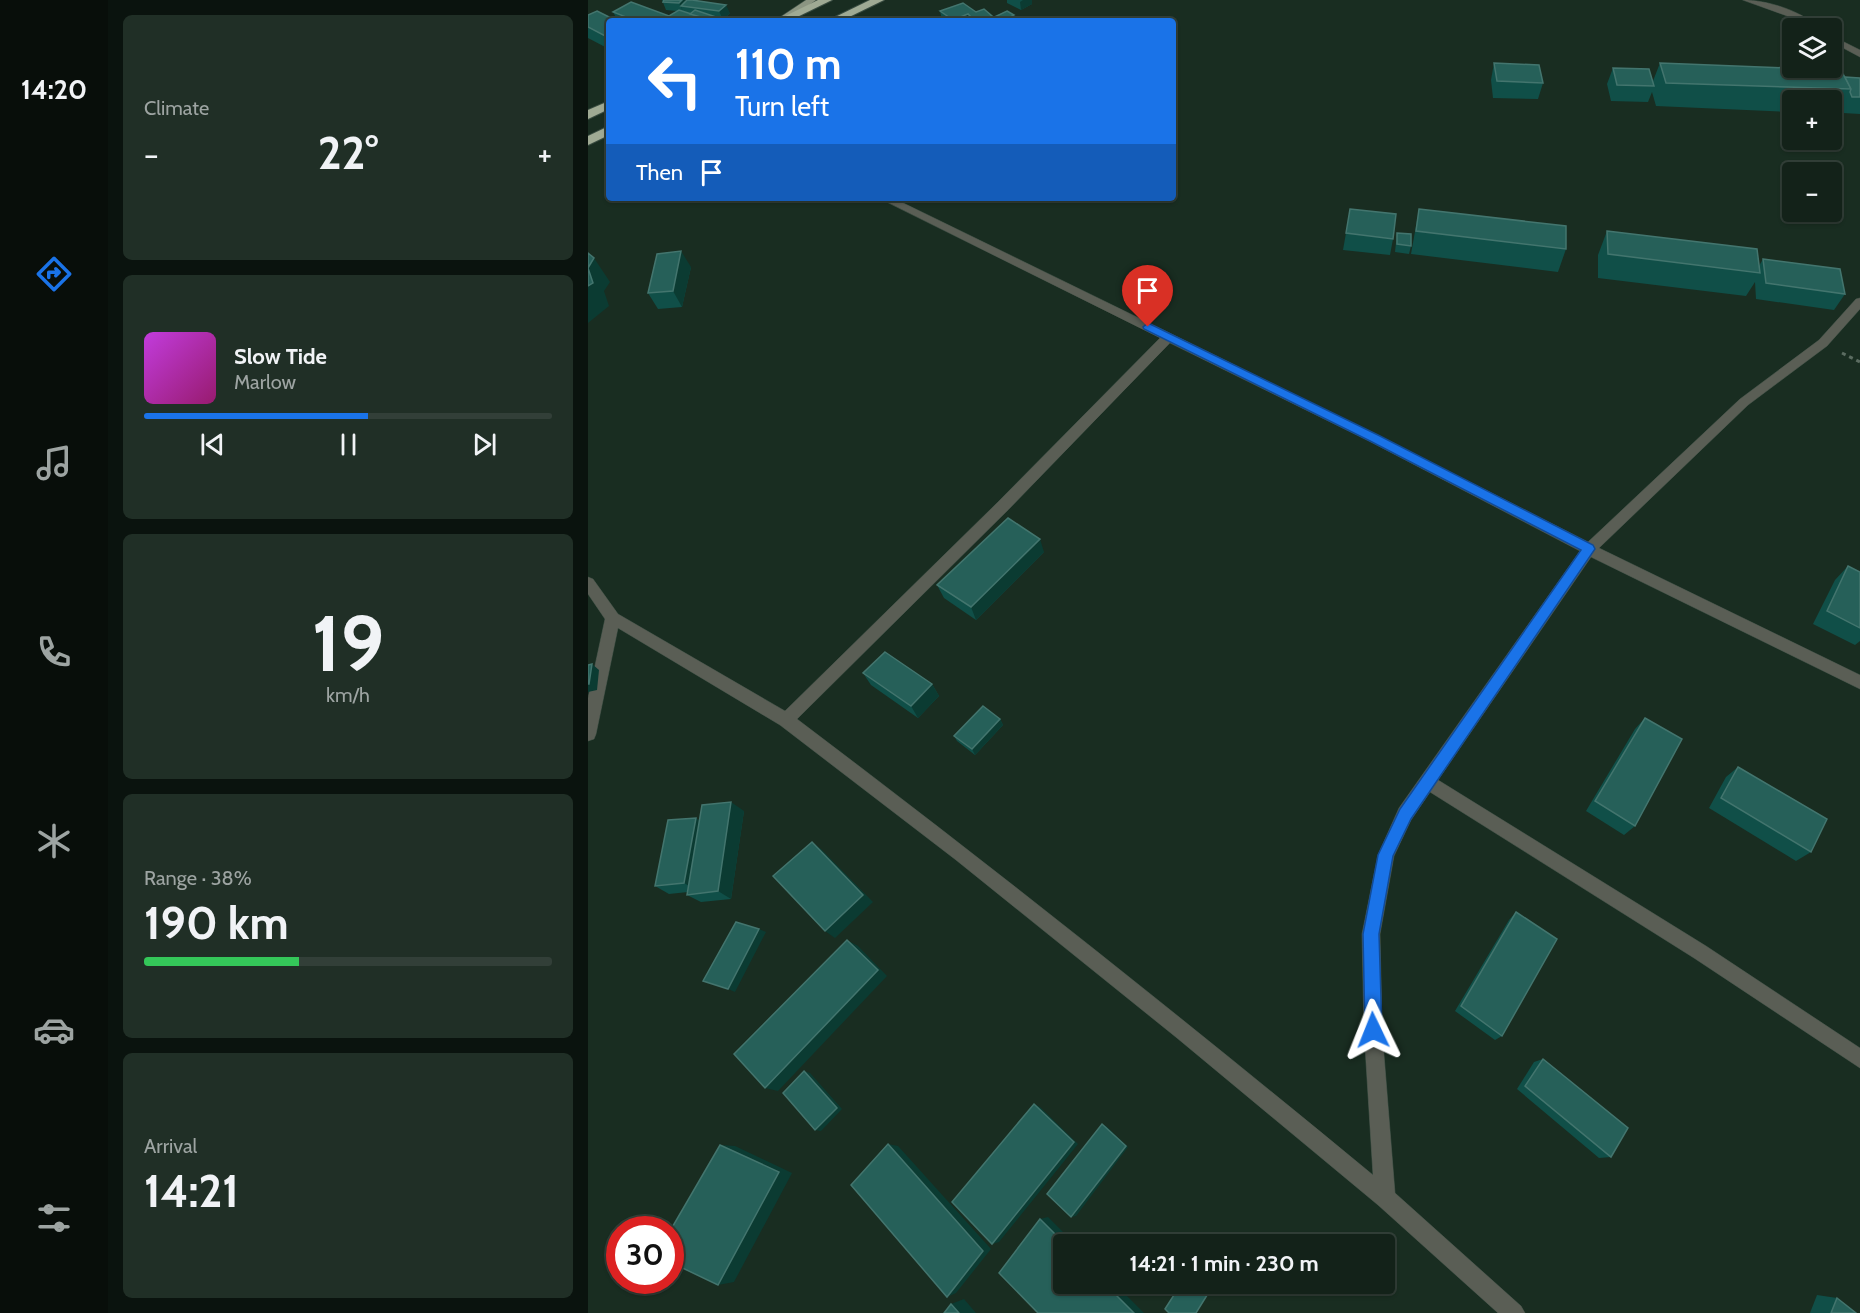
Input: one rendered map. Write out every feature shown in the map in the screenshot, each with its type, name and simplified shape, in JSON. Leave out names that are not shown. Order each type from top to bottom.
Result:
[{"type":"highway","points":[[786,18],[827,0]]},
{"type":"highway","points":[[839,18],[879,0]]},
{"type":"highway","points":[[588,115],[606,106]]},
{"type":"highway","points":[[588,141],[606,132]]},
{"type":"main road","points":[[784,18],[812,0]]},
{"type":"street","points":[[1748,0],[1794,11],[1803,18]]},
{"type":"street","points":[[1842,44],[1860,54]]},
{"type":"street","points":[[890,201],[1374,438],[1589,549],[1860,682]]},
{"type":"street","points":[[1385,1198],[1373,1030],[1371,934],[1386,855],[1405,814],[1589,549],[1744,402],[1823,343],[1860,302]]},
{"type":"street","points":[[786,720],[1003,506],[1169,337]]},
{"type":"street","points":[[588,583],[613,618],[786,720],[962,854],[1175,1024],[1385,1198],[1515,1313]]},
{"type":"street","points":[[588,734],[613,618]]},
{"type":"street","points":[[1428,782],[1700,952],[1860,1059]]},
{"type":"building","points":[[664,0],[682,0],[679,3],[663,2]]},
{"type":"building","points":[[687,0],[726,5],[719,11],[681,6]]},
{"type":"building","points":[[631,2],[669,16],[679,10],[701,17],[628,18],[613,12]]},
{"type":"building","points":[[963,3],[976,12],[984,9],[992,16],[972,18],[968,14],[950,18],[940,11]]},
{"type":"building","points":[[695,10],[716,17],[701,18],[690,14]]},
{"type":"building","points":[[597,11],[611,18],[606,18],[606,36],[588,27],[588,15]]},
{"type":"building","points":[[1007,11],[1014,15],[1008,18],[992,18]]},
{"type":"building","points":[[1494,63],[1539,65],[1543,83],[1497,81]]},
{"type":"building","points":[[1660,63],[1782,68],[1782,78],[1842,78],[1842,72],[1851,89],[1666,83]]},
{"type":"building","points":[[1613,68],[1649,69],[1654,86],[1617,85]]},
{"type":"building","points":[[1845,77],[1860,78],[1860,97],[1852,97]]},
{"type":"building","points":[[1350,209],[1396,214],[1393,239],[1346,233]]},
{"type":"building","points":[[1419,209],[1566,226],[1566,249],[1416,231]]},
{"type":"building","points":[[1607,231],[1757,249],[1760,273],[1608,254]]},
{"type":"building","points":[[1397,233],[1411,234],[1411,246],[1397,244]]},
{"type":"building","points":[[681,251],[673,291],[648,293],[657,254]]},
{"type":"building","points":[[588,253],[594,258],[588,268]]},
{"type":"building","points":[[1763,259],[1840,269],[1845,294],[1766,283]]},
{"type":"building","points":[[588,268],[593,283],[588,286]]},
{"type":"building","points":[[1008,518],[1040,539],[971,607],[937,585]]},
{"type":"building","points":[[1848,566],[1860,572],[1860,628],[1827,611]]},
{"type":"building","points":[[885,652],[932,684],[911,706],[863,673]]},
{"type":"building","points":[[592,664],[589,684],[588,684],[588,665]]},
{"type":"building","points":[[983,706],[1000,719],[972,749],[954,736]]},
{"type":"building","points":[[1645,718],[1682,739],[1635,826],[1595,801]]},
{"type":"building","points":[[1738,767],[1827,819],[1811,852],[1721,798]]},
{"type":"building","points":[[731,802],[718,891],[687,895],[702,805]]},
{"type":"building","points":[[696,818],[684,883],[655,886],[668,820]]},
{"type":"building","points":[[812,842],[863,895],[825,931],[773,876]]},
{"type":"building","points":[[1516,912],[1557,939],[1502,1036],[1461,1006]]},
{"type":"building","points":[[736,922],[759,929],[728,989],[703,981]]},
{"type":"building","points":[[847,940],[878,970],[765,1088],[734,1054]]},
{"type":"building","points":[[1543,1059],[1628,1128],[1611,1157],[1525,1086]]},
{"type":"building","points":[[804,1071],[837,1108],[815,1130],[783,1093]]},
{"type":"building","points":[[1034,1104],[1074,1142],[992,1244],[952,1202]]},
{"type":"building","points":[[1102,1124],[1126,1146],[1071,1217],[1047,1194]]},
{"type":"building","points":[[888,1144],[983,1251],[947,1297],[851,1185]]},
{"type":"building","points":[[720,1145],[779,1172],[718,1285],[684,1269],[684,1216],[679,1216]]},
{"type":"building","points":[[1040,1219],[1055,1234],[1053,1234],[1053,1294],[1115,1294],[1134,1313],[1038,1313],[999,1273]]},
{"type":"building","points":[[1175,1294],[1208,1294],[1196,1313],[1169,1313],[1165,1309]]},
{"type":"building","points":[[1837,1298],[1856,1313],[1831,1313]]},
{"type":"building","points":[[951,1304],[959,1313],[944,1313]]},
{"type":"route","points":[[1148,327],[1374,438],[1589,549],[1405,814],[1386,855],[1371,934],[1373,1030]]}]
